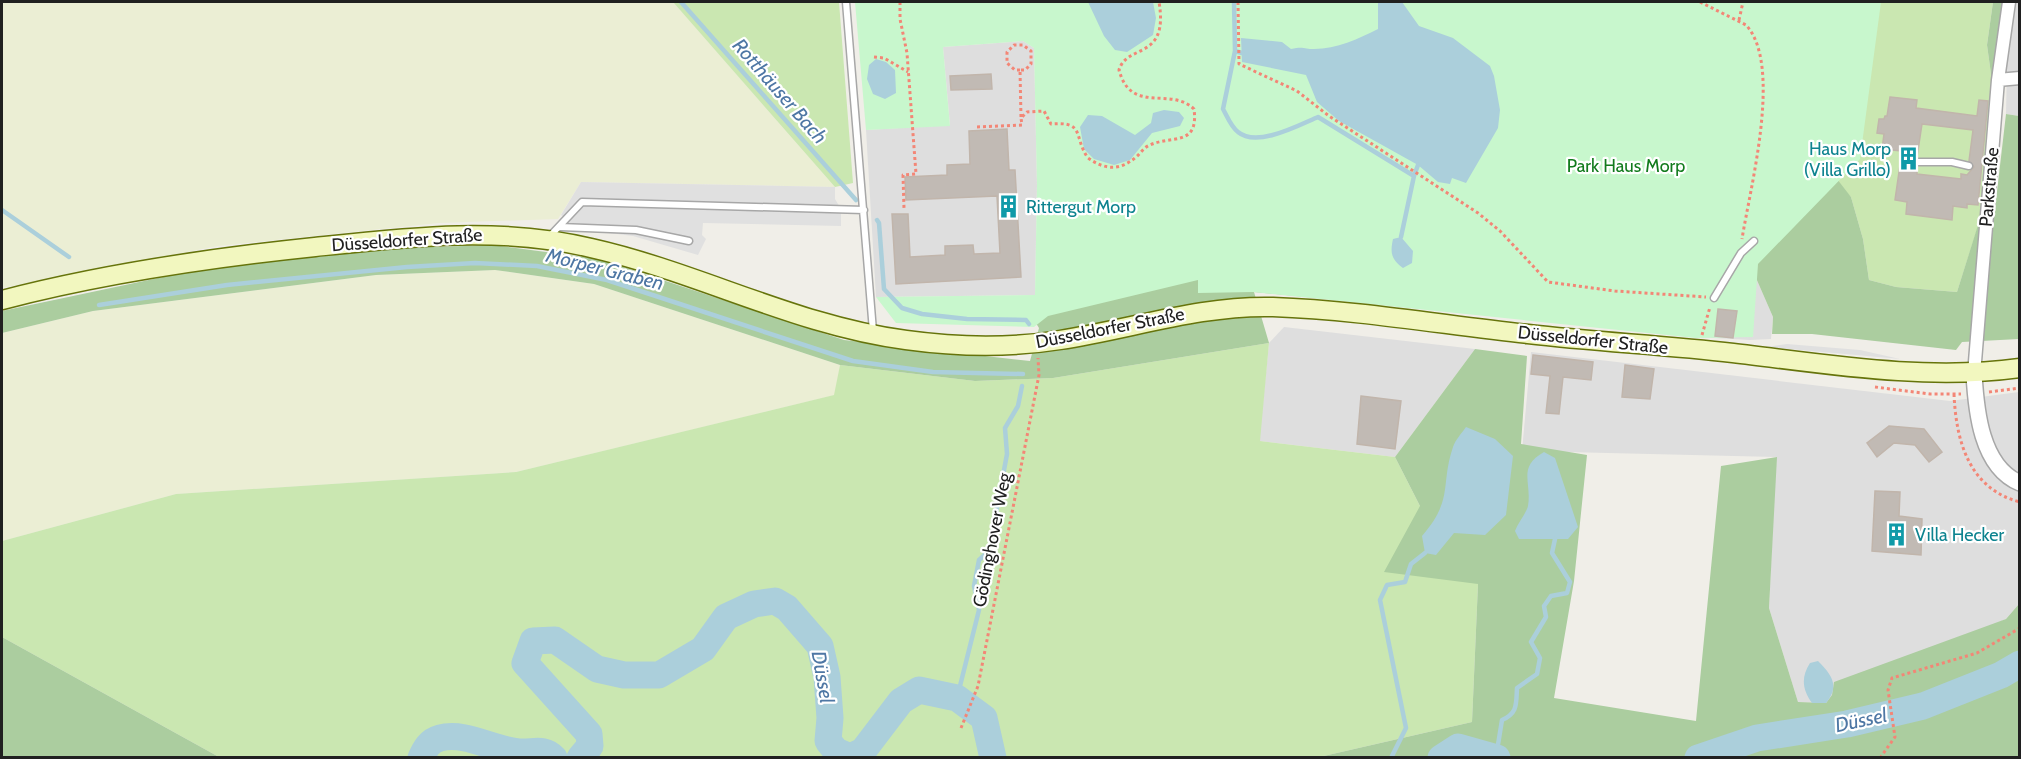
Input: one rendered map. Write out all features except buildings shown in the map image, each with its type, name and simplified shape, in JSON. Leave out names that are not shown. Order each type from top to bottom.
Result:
[{"type":"main road","name":"Düsseldorfer Straße","points":[[2,300],[131,271],[271,252],[434,235],[553,233],[807,318],[873,334],[942,344],[1022,344],[1081,336],[1186,313],[1266,307],[1611,344],[1722,352],[1927,373],[1974,374],[2019,368]]},
{"type":"street","name":"Parkstraße","points":[[1974,374],[1987,168],[1998,80],[2013,18],[2009,2]]},
{"type":"street","points":[[1998,80],[2019,78]]},
{"type":"street","points":[[1974,374],[1975,394],[1992,459],[2006,476],[2019,483]]},
{"type":"lane","points":[[846,2],[873,334]]},
{"type":"lane","points":[[1916,162],[1952,162],[1969,166]]},
{"type":"lane","points":[[553,233],[582,201],[864,210]]},
{"type":"lane","points":[[553,233],[636,230],[689,241]]},
{"type":"lane","points":[[1714,298],[1741,253],[1754,241]]},
{"type":"path","points":[[900,2],[916,174],[903,175],[904,208]]},
{"type":"path","points":[[1021,118],[1036,110],[1044,111],[1051,124],[1072,124],[1079,133],[1082,147],[1088,158],[1108,168],[1123,166],[1148,145],[1176,141],[1186,136],[1190,132],[1195,117],[1194,109],[1189,104],[1182,100],[1144,97],[1133,93],[1124,83],[1119,70],[1123,63],[1157,39],[1161,23],[1159,2]]},
{"type":"path","points":[[1238,2],[1236,38],[1239,64],[1297,91],[1329,116],[1478,213],[1500,231],[1548,282],[1616,291],[1714,298],[1708,312]]},
{"type":"path","points":[[1700,2],[1739,21],[1752,32],[1762,57],[1765,90],[1741,253]]},
{"type":"path","points":[[1739,21],[1743,2]]},
{"type":"path","points":[[1014,45],[1023,45],[1031,51],[1031,64],[1025,70],[1020,70],[1015,70],[1007,63],[1007,52],[1014,45]]},
{"type":"path","points":[[874,57],[884,58],[908,72]]},
{"type":"path","points":[[977,127],[1022,124],[1020,70]]},
{"type":"path","name":"Gödinghover Weg","points":[[961,728],[978,686],[1039,375],[1038,354]]},
{"type":"path","points":[[1872,387],[1930,394],[1975,394],[2019,388]]},
{"type":"path","points":[[1880,758],[1895,736],[1888,683],[1892,678],[1977,653],[2019,628]]},
{"type":"shaded area","points":[[2014,2],[2019,2],[2019,116],[2006,114],[2007,65]]},
{"type":"shaded area","points":[[1023,41],[1034,48],[1037,185],[1035,295],[876,297],[866,130],[950,125],[943,47]]},
{"type":"shaded area","points":[[581,182],[835,187],[835,199],[841,209],[841,226],[703,223],[702,235],[706,239],[698,255],[633,236],[560,227],[567,219],[561,215]]},
{"type":"shaded area","points":[[1746,255],[1773,317],[1771,339],[1697,337]]},
{"type":"shaded area","points":[[1284,327],[1475,349],[1395,457],[1259,441],[1269,343]]},
{"type":"shaded area","points":[[1787,344],[1860,350],[1900,359],[1766,347]]},
{"type":"shaded area","points":[[1531,352],[1950,401],[2019,392],[2019,604],[2006,619],[1826,703],[1798,702],[1769,608],[1776,457],[1522,451]]},
{"type":"green space","points":[[2,2],[673,2],[835,187],[581,182],[558,219],[439,223],[218,246],[2,288]]},
{"type":"green space","points":[[673,2],[839,2],[853,183],[835,187]]},
{"type":"green space","name":"Park Haus Morp","points":[[855,2],[1881,2],[1860,159],[1758,264],[1753,337],[1696,338],[1253,292],[1198,293],[1198,280],[1048,316],[1034,327],[896,323],[876,297],[1035,295],[1037,185],[1034,48],[1023,41],[943,47],[950,126],[866,130]]},
{"type":"green space","points":[[1169,2],[1399,306],[1254,292],[1269,343],[1053,378],[975,381],[840,365],[594,284],[495,270],[376,275],[93,311],[2,333],[2,311],[215,266],[373,249],[493,245],[599,259],[844,340],[1030,361],[1039,328],[1034,320]]},
{"type":"green space","points":[[1819,2],[1993,2],[1987,45],[1994,96],[1988,162],[1981,217],[1957,292],[1896,287],[1869,280],[1863,239],[1851,197],[1787,132]]},
{"type":"green space","points":[[1993,2],[2003,2],[1994,96],[1987,45]]},
{"type":"green space","points":[[2006,114],[2019,116],[2019,339],[1962,342],[1956,350],[1812,334],[1772,334],[1773,317],[1746,255],[1830,170],[1851,197],[1863,239],[1869,280],[1896,287],[1957,292],[1978,225],[1993,226]]},
{"type":"green space","points":[[495,270],[594,284],[840,365],[835,395],[516,472],[176,494],[2,541],[2,333],[93,311],[376,275]]},
{"type":"green space","points":[[1269,343],[1260,441],[1395,457],[1420,506],[1478,584],[1472,722],[1315,758],[219,757],[2,637],[2,541],[176,494],[516,472],[834,395],[840,365],[975,381],[1053,378]]},
{"type":"green space","points":[[1475,349],[1527,356],[1521,444],[1587,455],[1574,581],[1554,698],[1696,721],[1721,466],[1777,457],[1769,608],[1798,702],[1826,703],[1832,695],[1834,682],[2006,619],[2019,604],[2019,757],[1315,758],[1472,722],[1478,584],[1384,572],[1420,506],[1395,457]]},
{"type":"green space","points":[[2,637],[219,757],[2,757]]},
{"type":"water","points":[[1088,2],[1153,2],[1156,18],[1153,35],[1127,52],[1115,50],[1104,36]]},
{"type":"water","points":[[1378,2],[1402,2],[1419,26],[1453,38],[1490,66],[1500,110],[1498,128],[1466,183],[1452,178],[1450,184],[1438,182],[1418,165],[1339,121],[1317,102],[1306,75],[1242,62],[1241,38],[1282,42],[1291,49],[1323,49],[1363,36],[1378,29]]},
{"type":"water","points":[[876,59],[886,62],[895,70],[896,93],[885,99],[873,94],[867,79],[869,65]]},
{"type":"water","points":[[1164,110],[1179,112],[1184,118],[1180,126],[1152,133],[1130,160],[1114,165],[1094,159],[1084,149],[1080,127],[1088,115],[1102,116],[1135,135],[1151,123],[1153,113]]},
{"type":"water","points":[[1401,237],[1413,251],[1412,263],[1403,268],[1396,262],[1392,252],[1393,239]]},
{"type":"water","points":[[1466,427],[1495,439],[1513,456],[1506,515],[1485,535],[1454,533],[1436,555],[1425,553],[1422,536],[1439,512],[1453,447]]},
{"type":"water","points":[[1544,452],[1555,458],[1578,527],[1568,539],[1519,539],[1515,531],[1528,506],[1528,469],[1531,463]]},
{"type":"water","points":[[1818,661],[1830,676],[1833,686],[1833,691],[1826,703],[1812,703],[1805,688],[1804,678],[1807,668],[1810,663]]},
{"type":"waterway","name":"Rotthäuser Bach","points":[[681,2],[856,200]]},
{"type":"waterway","points":[[1234,2],[1235,51],[1242,53]]},
{"type":"waterway","points":[[1235,51],[1223,109],[1236,130],[1246,136],[1256,138],[1278,134],[1318,117],[1414,176],[1401,237]]},
{"type":"waterway","points":[[1414,176],[1418,165]]},
{"type":"waterway","name":"Morper Graben","points":[[2,210],[69,257]]},
{"type":"waterway","name":"Rotthäuser Bach","points":[[877,220],[884,289],[902,308],[922,314],[967,319],[1026,320],[1029,324]]},
{"type":"waterway","name":"Morper Graben","points":[[99,305],[227,285],[407,267],[475,263],[537,266],[607,280],[853,361],[933,372],[1023,374]]},
{"type":"waterway","name":"Rotthäuser Bach","points":[[957,698],[979,610],[974,586],[979,560],[989,551],[1007,454],[1005,428],[1018,406],[1022,386]]},
{"type":"waterway","points":[[1496,757],[1502,720],[1514,711],[1517,688],[1537,674],[1540,658],[1531,642],[1546,617],[1544,606],[1551,596],[1567,593],[1570,582],[1552,553],[1555,539]]},
{"type":"waterway","points":[[1391,758],[1406,728],[1380,600],[1387,585],[1405,582],[1411,564],[1425,553]]},
{"type":"waterway","name":"Düssel","points":[[580,758],[590,746],[589,734],[525,663],[533,641],[555,640],[597,669],[624,675],[659,675],[703,649],[726,617],[754,604],[775,601],[787,608],[820,646],[827,677],[830,718],[828,741],[836,751],[850,757],[863,751],[901,701],[919,690],[957,698],[984,718],[993,758]]},
{"type":"waterway","name":"Düssel","points":[[1698,758],[1757,738],[1847,724],[1923,706],[2001,675],[2020,664]]},
{"type":"waterway","name":"Düssel","points":[[421,758],[430,743],[440,738],[450,737],[471,739],[513,751],[543,752],[554,758]]},
{"type":"waterway","name":"Düssel","points":[[1441,758],[1458,747],[1497,758]]},
{"type":"place","name":"Haus Morp (Villa Grillo)","points":[[1909,159]]},
{"type":"place","name":"Rittergut Morp","points":[[1008,207]]},
{"type":"place","name":"Villa Hecker","points":[[1897,535]]}]
